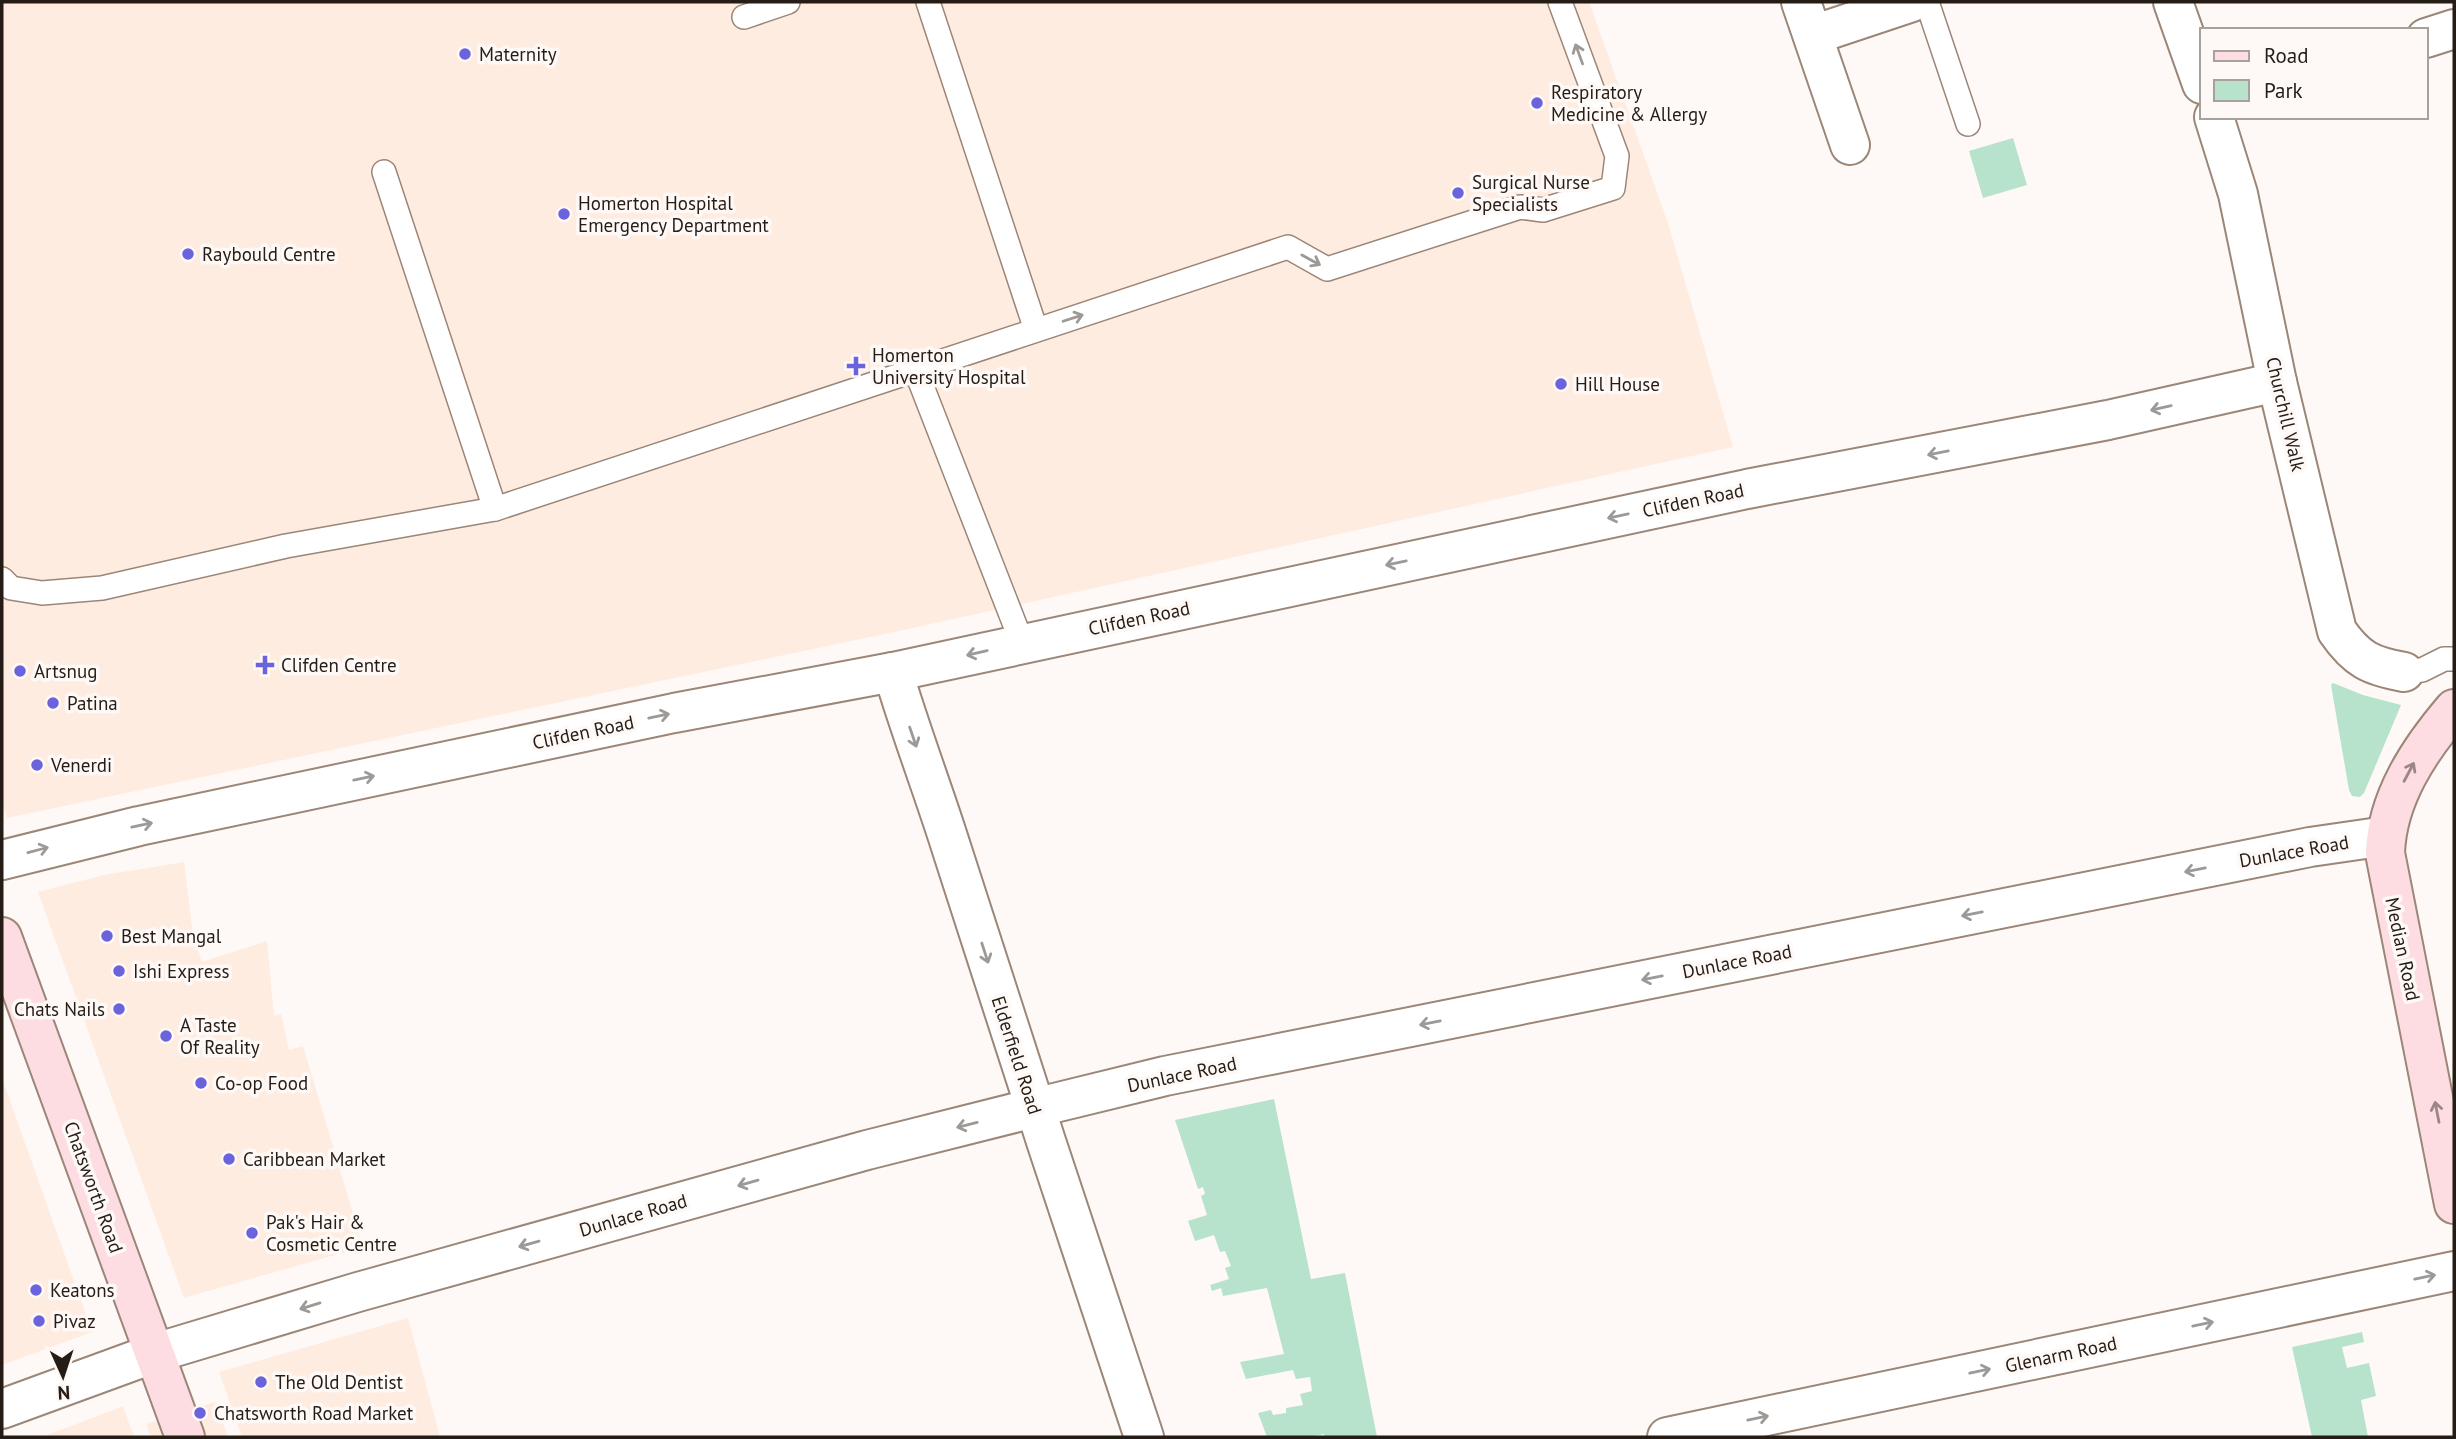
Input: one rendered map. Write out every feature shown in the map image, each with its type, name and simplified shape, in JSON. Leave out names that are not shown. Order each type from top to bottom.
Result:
[{"type":"street","points":[[1850,145],[1807,18],[1912,2]]},
{"type":"street","points":[[2173,2],[2200,78]]},
{"type":"street","points":[[2428,37],[2454,29]]},
{"type":"street","name":"Churchill Walk","points":[[2215,119],[2238,194],[2277,382],[2337,631],[2359,658],[2379,667],[2404,672]]},
{"type":"street","name":"Clifden Road","points":[[2,860],[139,826],[674,713],[893,672],[1746,489],[2108,421],[2277,382]]},
{"type":"street","name":"Elderfield Road","points":[[893,672],[1144,1437]]},
{"type":"street","name":"Median Road","points":[[2454,709],[2409,770],[2395,803],[2386,836],[2387,871],[2454,1203]]},
{"type":"street","name":"Dunlace Road","points":[[2,1409],[155,1353],[358,1292],[867,1150],[1166,1076],[2310,847],[2386,836]]},
{"type":"street","name":"Chatsworth Road","points":[[2,937],[185,1437]]},
{"type":"street","name":"Glenarm Road","points":[[1667,1437],[2454,1271]]},
{"type":"lane","points":[[744,17],[788,2]]},
{"type":"lane","points":[[928,2],[1036,330]]},
{"type":"lane","points":[[2,579],[11,588],[42,593],[102,588],[286,546],[495,509],[1287,247],[1327,269],[1520,207],[1543,210],[1613,188],[1617,156],[1560,2]]},
{"type":"lane","points":[[1927,2],[1968,124]]},
{"type":"lane","points":[[384,172],[495,509]]},
{"type":"lane","points":[[916,371],[1022,643]]},
{"type":"lane","points":[[2404,672],[2422,670],[2449,659]]},
{"type":"shaded area","name":"Homerton University Hospital","points":[[2,2],[1589,2],[1668,223],[1733,447],[899,631],[7,818],[2,805]]},
{"type":"shaded area","points":[[184,862],[193,935],[202,962],[267,941],[274,1016],[281,1014],[289,1050],[303,1046],[363,1247],[184,1298],[38,892],[104,875]]},
{"type":"shaded area","points":[[2,1078],[92,1332],[2,1365]]},
{"type":"shaded area","points":[[408,1318],[440,1437],[242,1437],[219,1372]]},
{"type":"shaded area","name":"Chatsworth Road Market","points":[[215,1402],[228,1437],[151,1437],[146,1424]]},
{"type":"shaded area","points":[[123,1406],[134,1437],[42,1437],[74,1425]]},
{"type":"green space","points":[[2013,138],[2027,185],[1983,198],[1969,151]]},
{"type":"green space","points":[[2333,683],[2363,695],[2401,705],[2360,797],[2352,796],[2349,790],[2331,685]]},
{"type":"green space","points":[[1274,1099],[1311,1279],[1345,1273],[1377,1437],[1325,1437],[1324,1434],[1309,1437],[1267,1437],[1258,1413],[1271,1410],[1273,1415],[1286,1413],[1286,1408],[1303,1405],[1300,1394],[1312,1391],[1310,1377],[1296,1379],[1293,1370],[1246,1379],[1240,1362],[1284,1354],[1267,1288],[1223,1296],[1221,1288],[1212,1291],[1210,1285],[1229,1279],[1225,1268],[1231,1266],[1225,1251],[1220,1252],[1214,1235],[1195,1241],[1188,1221],[1207,1215],[1201,1196],[1205,1194],[1203,1187],[1198,1189],[1175,1120]]},
{"type":"green space","points":[[2362,1332],[2364,1342],[2342,1347],[2347,1368],[2369,1363],[2376,1396],[2361,1400],[2368,1437],[2312,1437],[2292,1347]]},
{"type":"place","name":"Maternity","points":[[465,54]]},
{"type":"place","name":"Respiratory Medicine & Allergy","points":[[1537,103]]},
{"type":"place","name":"Surgical Nurse Specialists","points":[[1458,193]]},
{"type":"place","name":"Homerton Hospital Emergency Department","points":[[564,214]]},
{"type":"place","name":"Raybould Centre","points":[[188,254]]},
{"type":"place","name":"Homerton University Hospital","points":[[856,366]]},
{"type":"place","name":"Hill House","points":[[1561,384]]},
{"type":"place","name":"Clifden Centre","points":[[265,665]]},
{"type":"place","name":"Artsnug","points":[[20,671]]},
{"type":"place","name":"Patina","points":[[53,703]]},
{"type":"place","name":"Venerdi","points":[[37,765]]},
{"type":"place","name":"Best Mangal","points":[[107,936]]},
{"type":"place","name":"Ishi Express","points":[[119,971]]},
{"type":"place","name":"Chats Nails","points":[[119,1009]]},
{"type":"place","name":"A Taste Of Reality","points":[[166,1036]]},
{"type":"place","name":"Co-op Food","points":[[201,1083]]},
{"type":"place","name":"Caribbean Market","points":[[229,1159]]},
{"type":"place","name":"Pak's Hair & Cosmetic Centre","points":[[252,1233]]},
{"type":"place","name":"Keatons","points":[[36,1290]]},
{"type":"place","name":"Pivaz","points":[[39,1321]]},
{"type":"place","name":"The Old Dentist","points":[[261,1382]]},
{"type":"place","name":"Chatsworth Road Market","points":[[200,1413]]}]
